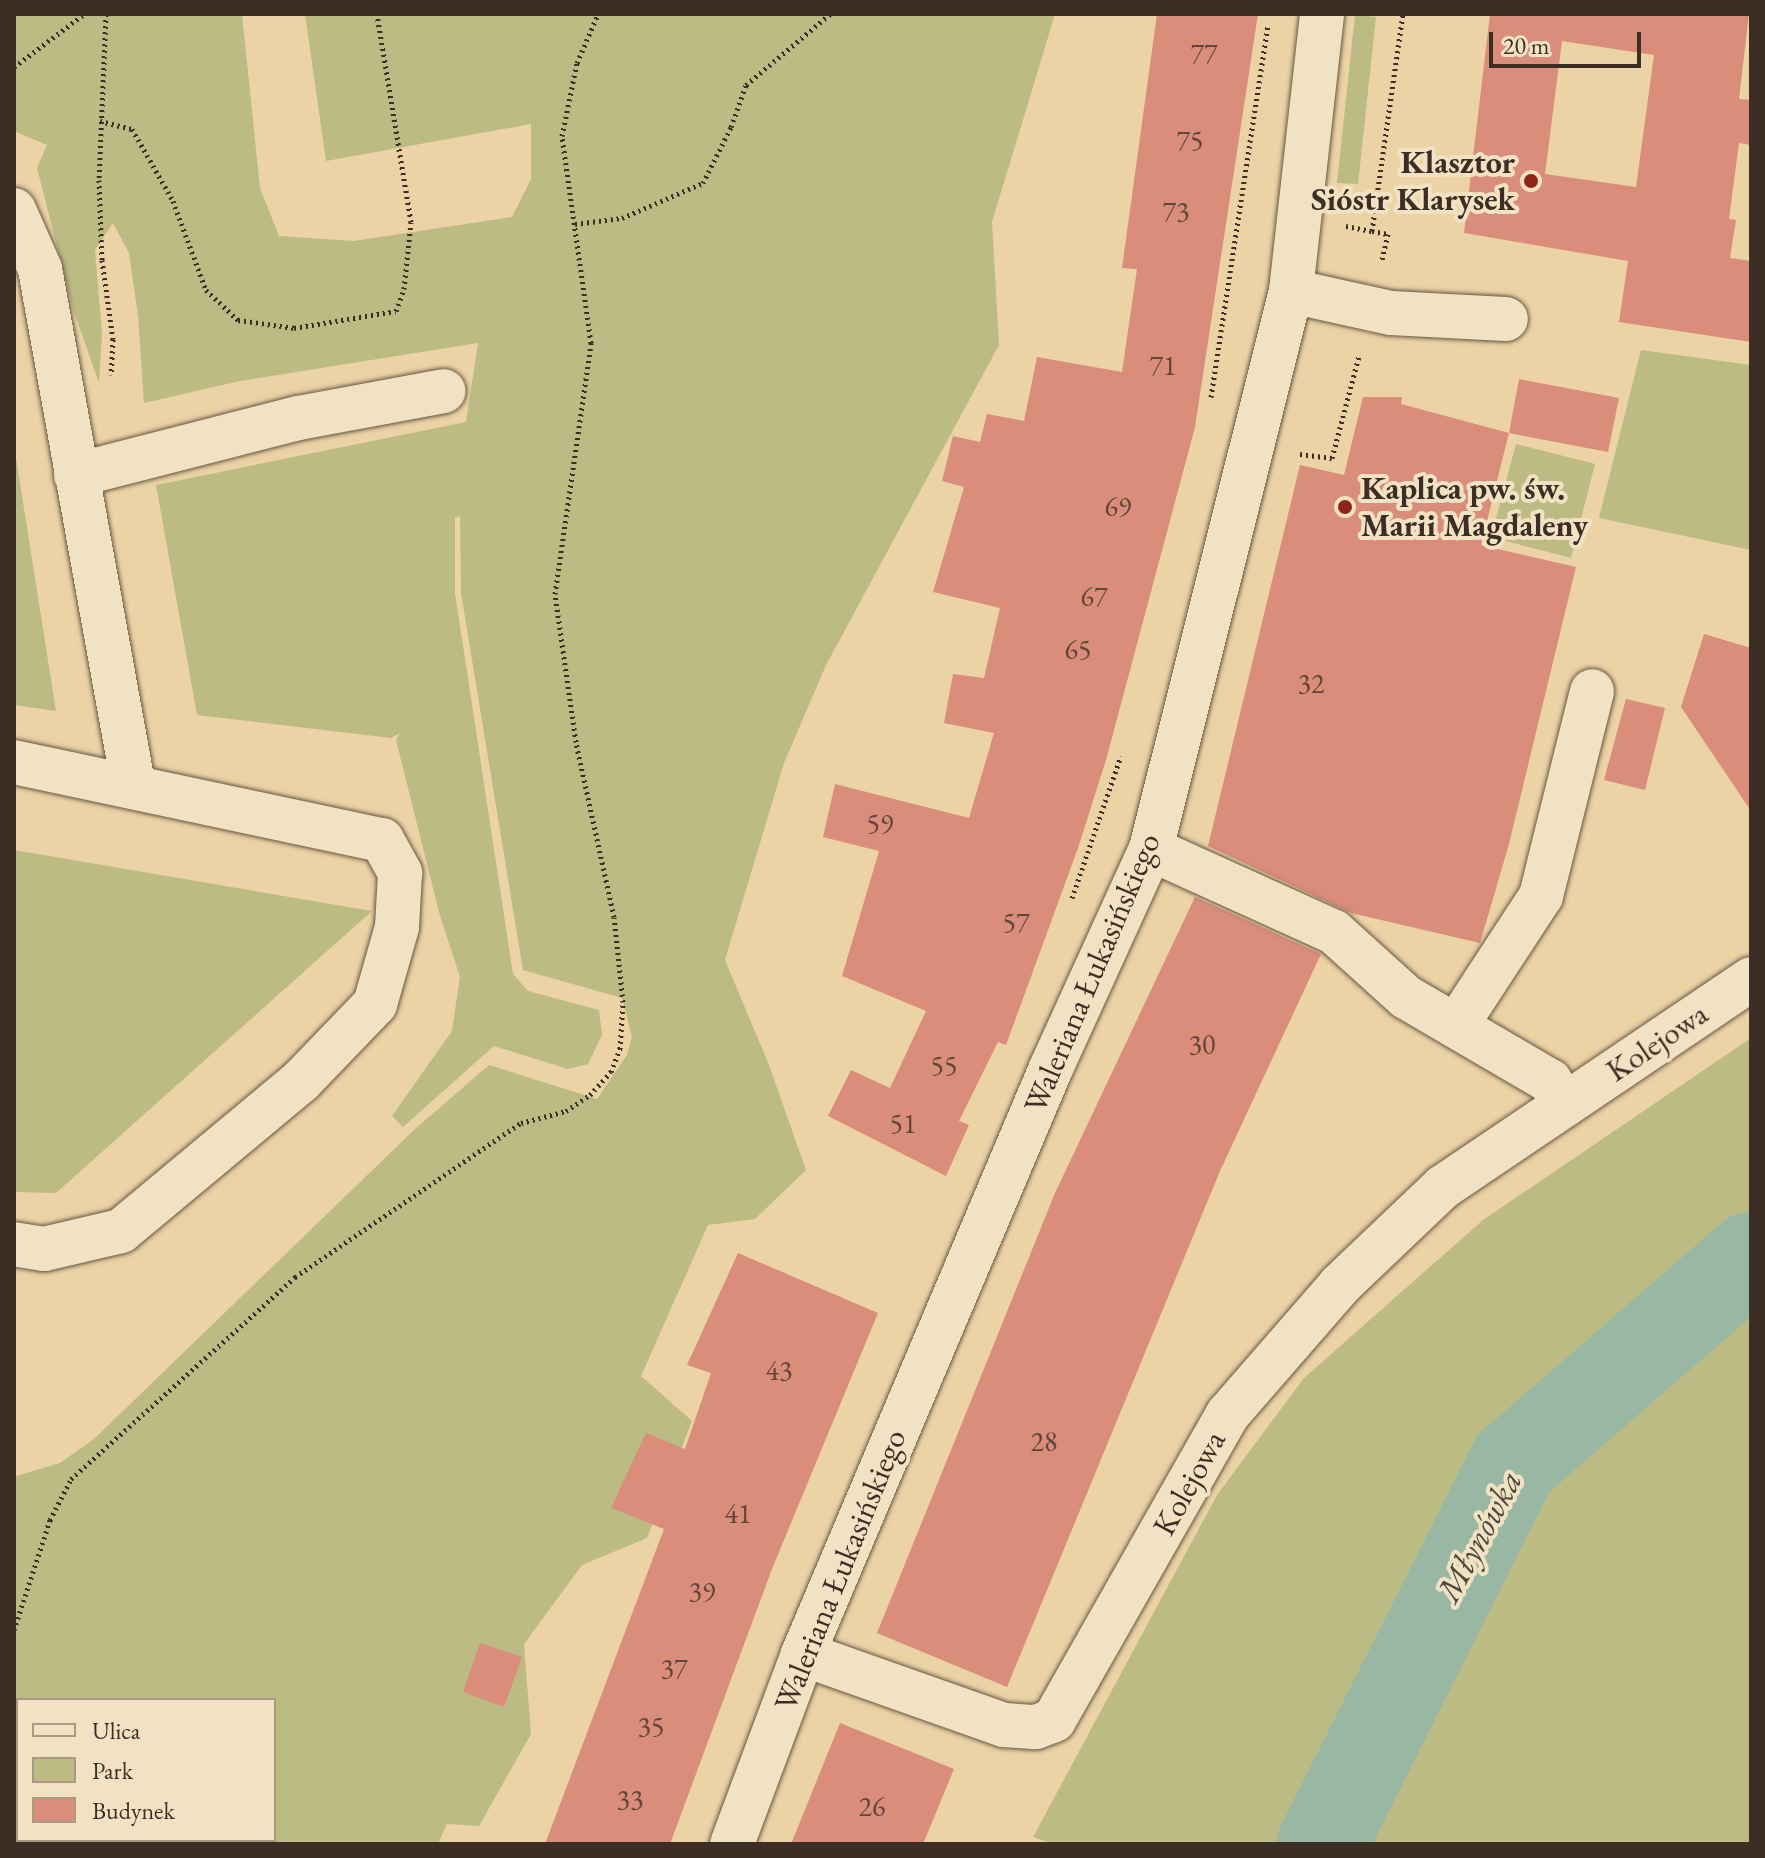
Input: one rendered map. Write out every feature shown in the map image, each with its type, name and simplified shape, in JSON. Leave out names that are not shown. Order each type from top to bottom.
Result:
[{"type":"street","name":"Waleriana Łukasińskiego","points":[[732,1844],[803,1654],[1045,1083],[1151,849],[1291,291],[1322,14]]},
{"type":"street","points":[[14,210],[40,269],[133,784]]},
{"type":"street","points":[[1291,291],[1391,313],[1506,319]]},
{"type":"street","points":[[76,475],[298,418],[444,391]]},
{"type":"street","points":[[1456,1026],[1541,896],[1592,691]]},
{"type":"street","points":[[14,762],[133,784],[382,840],[400,873],[397,927],[375,1004],[301,1081],[121,1231],[44,1249],[14,1244]]},
{"type":"street","points":[[1151,849],[1334,932],[1406,997],[1550,1081],[1564,1105]]},
{"type":"street","name":"Kolejowa","points":[[803,1654],[1004,1725],[1036,1727],[1054,1720],[1228,1414],[1340,1285],[1443,1187],[1751,979]]},
{"type":"path","points":[[14,67],[84,14]]},
{"type":"path","points":[[106,14],[99,180],[102,260],[113,339],[111,384]]},
{"type":"path","points":[[100,121],[132,129],[173,201],[206,290],[238,320],[294,328],[396,311],[404,289],[411,222],[403,156],[377,14]]},
{"type":"path","points":[[14,1630],[50,1520],[71,1479],[295,1277],[521,1123],[566,1111],[590,1095],[611,1072],[620,1049],[622,980],[614,917],[576,742],[555,594],[591,343],[562,136],[577,63],[598,14]]},
{"type":"path","points":[[575,224],[622,218],[703,183],[731,127],[746,85],[830,14]]},
{"type":"path","points":[[1210,405],[1270,14]]},
{"type":"path","points":[[1372,231],[1403,14]]},
{"type":"path","points":[[1294,453],[1332,458],[1372,308],[1388,234],[1334,224]]},
{"type":"path","points":[[1068,911],[1124,749]]},
{"type":"green space","points":[[14,14],[242,14],[260,188],[279,236],[354,241],[512,217],[531,179],[531,124],[326,161],[305,14],[1055,14],[992,222],[999,345],[826,665],[784,763],[725,960],[769,1065],[806,1170],[755,1219],[708,1225],[641,1376],[692,1421],[647,1538],[582,1565],[524,1644],[531,1734],[479,1826],[447,1824],[438,1844],[14,1844],[16,1476],[60,1463],[94,1439],[415,1129],[489,1065],[597,1099],[627,1055],[632,1037],[622,998],[523,970],[461,593],[460,516],[455,518],[455,593],[513,974],[528,991],[599,1010],[602,1035],[588,1064],[568,1069],[494,1046],[403,1127],[392,1116],[452,1031],[460,977],[440,916],[396,740],[400,733],[391,738],[197,715],[156,485],[466,422],[478,343],[240,381],[144,403],[138,316],[129,253],[113,223],[95,250],[102,333],[99,383],[73,309],[37,168],[47,145],[14,131]]},
{"type":"green space","points":[[1355,15],[1376,17],[1358,184],[1337,183]]},
{"type":"green space","points":[[1641,350],[1751,365],[1751,550],[1599,518]]},
{"type":"green space","points":[[1516,444],[1595,464],[1571,558],[1491,537]]},
{"type":"green space","points":[[14,445],[56,711],[14,705]]},
{"type":"green space","points":[[14,850],[372,911],[56,1193],[14,1192]]},
{"type":"green space","points":[[1751,1038],[1751,1844],[1054,1844],[1033,1837],[1217,1495],[1304,1378],[1483,1220]]},
{"type":"building","points":[[1157,14],[1258,14],[1195,427],[1106,760],[1078,848],[1006,1045],[998,1042],[959,1121],[969,1125],[946,1176],[828,1116],[851,1070],[890,1088],[926,1011],[842,976],[879,851],[823,837],[835,784],[969,818],[994,733],[944,723],[953,674],[984,678],[1000,608],[933,592],[964,487],[942,481],[953,436],[980,442],[987,414],[1024,421],[1037,357],[1122,372],[1137,269],[1122,268]]},
{"type":"building","name":"Klasztor Sióstr Klarysek","points":[[1490,14],[1749,14],[1739,99],[1751,100],[1751,145],[1739,143],[1729,219],[1736,220],[1730,258],[1751,261],[1751,342],[1619,322],[1628,261],[1464,233]],"holes":[[[1562,41],[1654,55],[1636,187],[1545,174]]]},
{"type":"building","points":[[1519,379],[1619,398],[1608,452],[1509,433]]},
{"type":"building","points":[[1363,397],[1402,397],[1401,404],[1509,433],[1481,545],[1576,567],[1509,844],[1480,943],[1351,913],[1208,846],[1300,465],[1344,475]]},
{"type":"building","points":[[1704,634],[1751,648],[1751,811],[1681,707]]},
{"type":"building","points":[[1626,699],[1665,708],[1645,790],[1604,780]]},
{"type":"building","points":[[1195,897],[1321,954],[1220,1171],[1007,1687],[877,1633],[1055,1193]]},
{"type":"building","points":[[738,1253],[878,1313],[772,1569],[670,1844],[545,1844],[664,1529],[611,1508],[646,1433],[685,1449],[711,1373],[687,1365]]},
{"type":"building","points":[[480,1643],[522,1657],[504,1707],[463,1692]]},
{"type":"building","points":[[840,1723],[954,1769],[923,1844],[791,1844]]},
{"type":"waterway","name":"Młynówka","points":[[1322,1844],[1514,1463],[1751,1257]]},
{"type":"place","name":"Klasztor Sióstr Klarysek","points":[[1531,181]]},
{"type":"place","name":"Kaplica pw. św. Marii Magdaleny","points":[[1345,507]]}]
